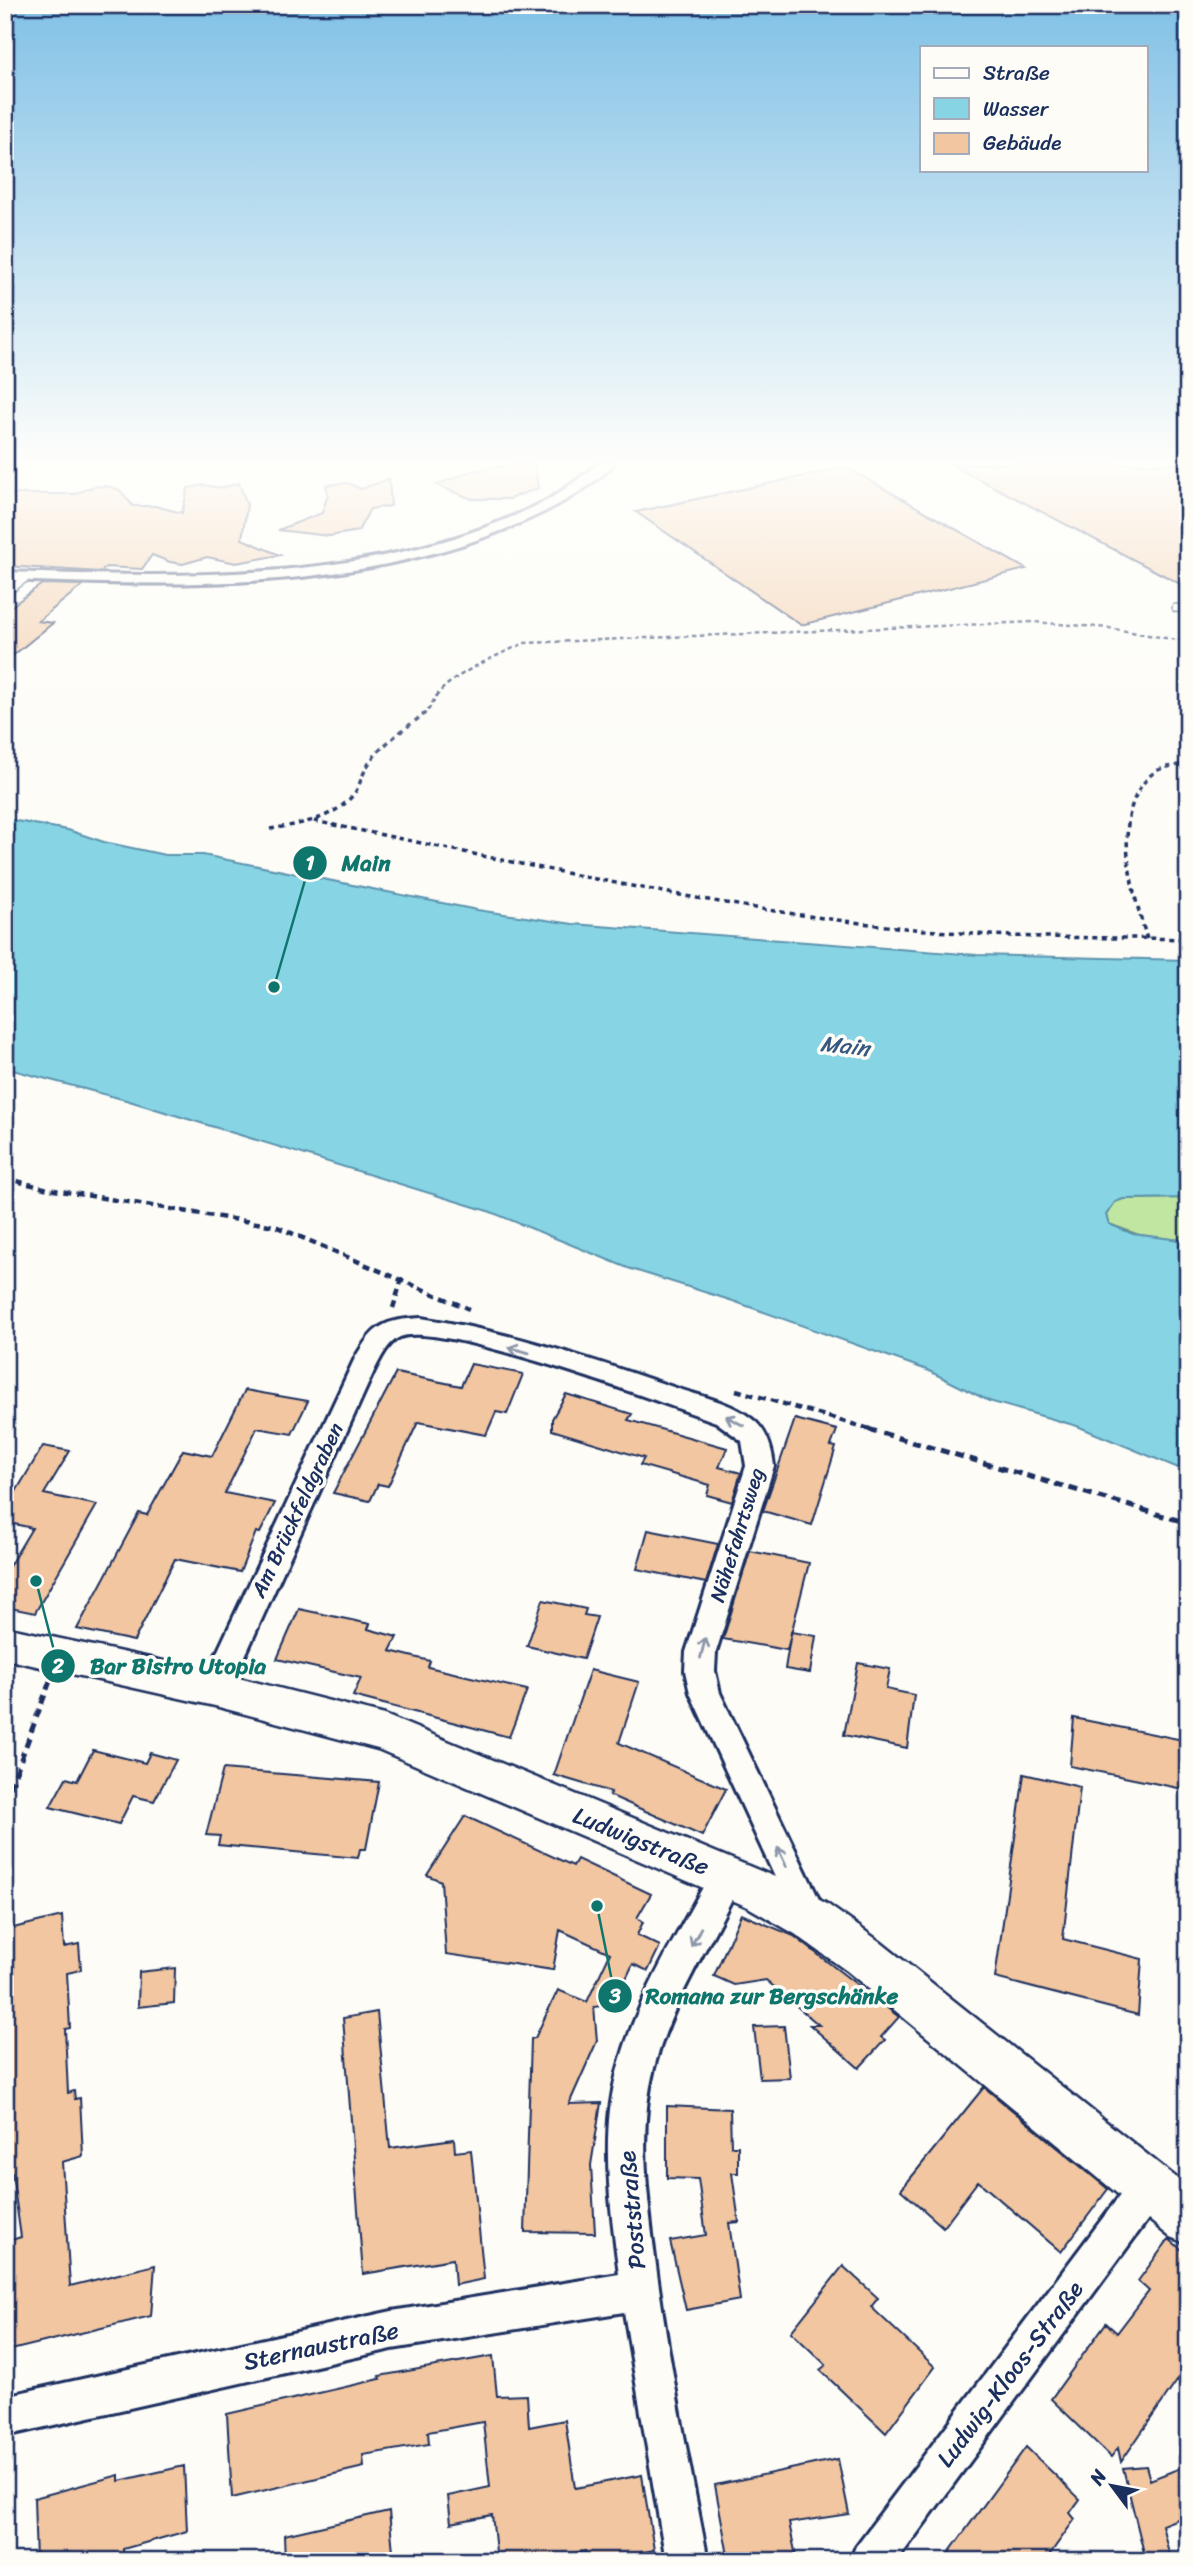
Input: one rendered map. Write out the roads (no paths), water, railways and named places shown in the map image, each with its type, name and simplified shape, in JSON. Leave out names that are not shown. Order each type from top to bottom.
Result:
[{"type":"main road","name":"Ludwigstraße","points":[[5,1643],[215,1689],[385,1733],[727,1876],[811,1919],[899,1984],[1188,2219]]},
{"type":"street","name":"Nähefahrtsweg","points":[[384,1334],[398,1327],[416,1324],[438,1327],[562,1362],[724,1415],[748,1428],[755,1437],[760,1466],[701,1653],[699,1671],[705,1693],[811,1919]]},
{"type":"street","name":"Am Brückfeldgraben","points":[[215,1689],[360,1371],[384,1334]]},
{"type":"street","name":"Poststraße","points":[[687,2561],[639,2290],[626,2154],[628,2106],[636,2067],[663,2001],[727,1876]]},
{"type":"street","name":"Ludwig-Kloos-Straße","points":[[871,2561],[1149,2187]]},
{"type":"street","name":"Sternaustraße","points":[[5,2416],[392,2330],[639,2290]]},
{"type":"lane","points":[[1176,608],[1188,609]]},
{"type":"water","points":[[5,819],[68,830],[104,842],[165,855],[203,855],[477,910],[573,924],[977,955],[1188,960],[1188,1198],[1123,1199],[1115,1202],[1106,1215],[1109,1224],[1133,1234],[1188,1241],[1188,1472],[1077,1426],[989,1401],[927,1370],[733,1301],[628,1268],[491,1212],[126,1100],[5,1068]]},
{"type":"place","name":"Main","points":[[274,987]]},
{"type":"place","name":"Bar Bistro Utopia","points":[[36,1581]]},
{"type":"place","name":"Romana zur Bergschänke","points":[[597,1906]]}]
